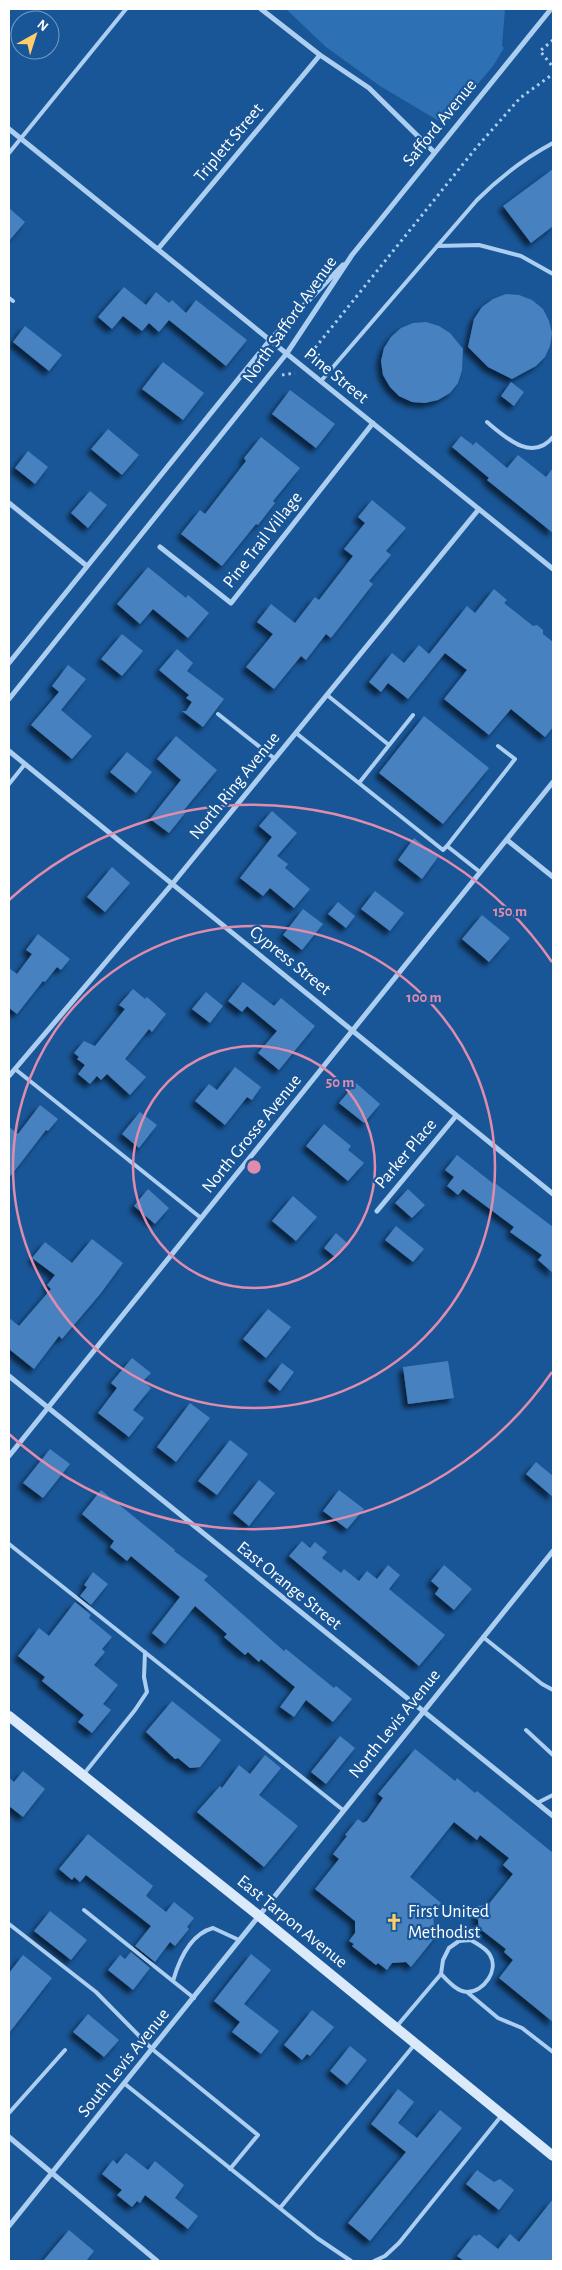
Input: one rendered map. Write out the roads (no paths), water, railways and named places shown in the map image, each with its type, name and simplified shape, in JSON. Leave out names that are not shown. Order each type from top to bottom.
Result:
[{"type":"main road","name":"East Tarpon Avenue","points":[[9,1716],[258,1915],[553,2156]]},
{"type":"street","points":[[261,9],[320,55],[369,88],[434,152]]},
{"type":"street","name":"Safford Avenue","points":[[352,255],[551,9]]},
{"type":"street","name":"Triplett Street","points":[[158,250],[320,55]]},
{"type":"street","name":"Pine Street","points":[[9,129],[553,569]]},
{"type":"street","name":"North Safford Avenue","points":[[9,664],[270,340],[352,255]]},
{"type":"street","name":"North Safford Avenue","points":[[9,699],[287,354],[352,255]]},
{"type":"street","name":"Pine Trail Village","points":[[160,547],[231,603],[373,423]]},
{"type":"street","points":[[9,503],[87,566]]},
{"type":"street","name":"North Ring Avenue","points":[[9,1076],[173,883],[479,509]]},
{"type":"street","name":"Cypress Street","points":[[9,751],[553,1194]]},
{"type":"street","name":"North Grosse Avenue","points":[[9,1456],[553,782]]},
{"type":"street","points":[[506,840],[553,877]]},
{"type":"street","name":"Parker Place","points":[[377,1211],[456,1116]]},
{"type":"street","name":"East Orange Street","points":[[9,1376],[553,1816]]},
{"type":"street","name":"North Levis Avenue","points":[[258,1915],[553,1551]]},
{"type":"street","name":"South Levis Avenue","points":[[9,2226],[194,1998],[258,1915]]},
{"type":"street","points":[[9,2137],[157,2261]]},
{"type":"lane","points":[[9,153],[126,9]]},
{"type":"lane","points":[[321,381],[494,183],[521,163],[553,144]]},
{"type":"lane","points":[[438,246],[479,245],[521,256],[553,274]]},
{"type":"lane","points":[[487,422],[513,443],[532,449],[547,444],[553,437]]},
{"type":"lane","points":[[327,695],[389,745]]},
{"type":"lane","points":[[218,714],[274,759]]},
{"type":"lane","points":[[358,783],[413,715]]},
{"type":"lane","points":[[296,733],[443,850],[515,759],[498,746]]},
{"type":"lane","points":[[9,784],[25,764]]},
{"type":"lane","points":[[447,846],[480,872]]},
{"type":"lane","points":[[15,1069],[201,1218]]},
{"type":"lane","points":[[9,1544],[343,1810]]},
{"type":"lane","points":[[483,1637],[542,1684],[553,1690]]},
{"type":"lane","points":[[82,1775],[147,1692],[144,1678],[145,1652]]},
{"type":"lane","points":[[526,1730],[553,1755]]},
{"type":"lane","points":[[537,1803],[553,1794]]},
{"type":"lane","points":[[84,1910],[194,1998]]},
{"type":"lane","points":[[9,1924],[96,1992],[152,2050],[258,2135],[230,2169]]},
{"type":"lane","points":[[173,1980],[185,1953],[195,1939],[205,1930],[213,1928],[239,1940]]},
{"type":"lane","points":[[395,2028],[441,1974],[449,1948],[459,1941],[471,1940],[490,1955],[493,1968],[491,1977],[483,1986],[467,1992]]},
{"type":"lane","points":[[441,1974],[460,1990],[467,1992],[498,2018],[522,2028],[553,2052]]},
{"type":"lane","points":[[280,2208],[415,2044]]},
{"type":"lane","points":[[9,2113],[65,2050]]},
{"type":"lane","points":[[125,2084],[317,2238],[351,2261]]},
{"type":"lane","points":[[374,2261],[385,2256],[399,2243],[502,2115]]},
{"type":"place","name":"First United Methodist","points":[[394,1922]]}]
